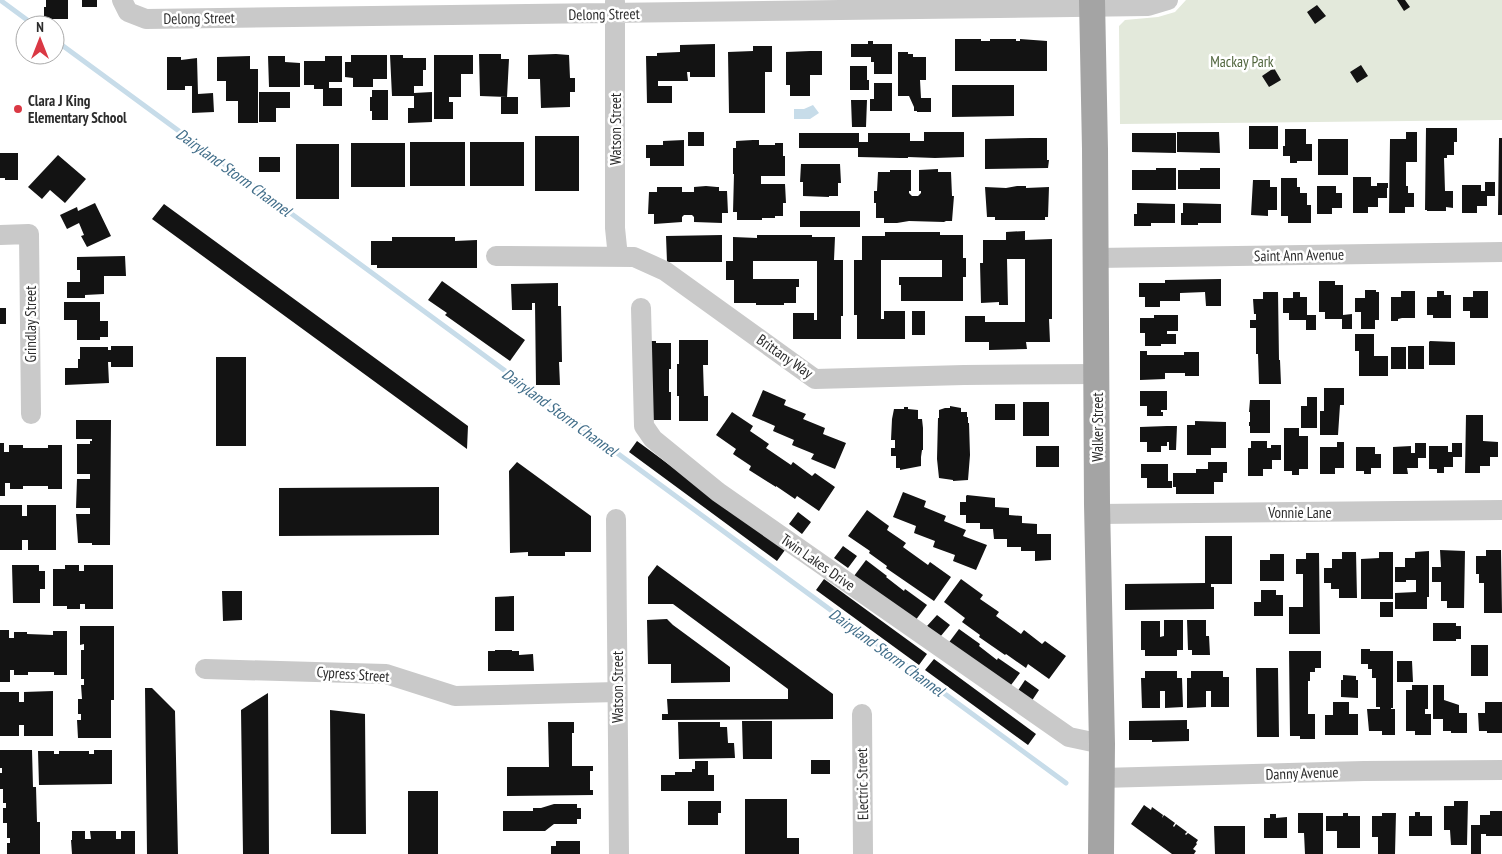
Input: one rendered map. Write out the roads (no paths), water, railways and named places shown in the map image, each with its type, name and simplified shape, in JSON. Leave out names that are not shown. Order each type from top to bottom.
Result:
[{"type":"main road","name":"Walker Street","points":[[1092,3],[1102,744],[1101,854]]},
{"type":"street","name":"Delong Street","points":[[122,0],[128,12],[146,19],[615,7],[1092,3],[1148,6],[1168,0]]},
{"type":"street","name":"Watson Street","points":[[615,7],[616,228],[618,257]]},
{"type":"street","name":"Grindlay Street","points":[[0,235],[30,234],[30,414]]},
{"type":"street","name":"Saint Ann Avenue","points":[[1096,258],[1502,252]]},
{"type":"street","name":"Brittany Way","points":[[496,256],[634,257],[665,271],[815,378],[964,374],[1096,374]]},
{"type":"street","name":"Twin Lakes Drive","points":[[640,308],[644,426],[654,438],[718,492],[1069,737],[1102,744]]},
{"type":"street","name":"Vonnie Lane","points":[[1098,514],[1502,510]]},
{"type":"street","name":"Watson Street","points":[[616,519],[619,854]]},
{"type":"street","name":"Cypress Street","points":[[205,669],[386,674],[455,696],[617,692]]},
{"type":"street","name":"Electric Street","points":[[862,714],[863,854]]},
{"type":"street","name":"Danny Avenue","points":[[1101,778],[1364,771],[1502,770]]},
{"type":"water","points":[[813,105],[819,113],[810,119],[794,119],[794,109],[804,109]]},
{"type":"waterway","name":"Dairyland Storm Channel","points":[[0,0],[20,15]]},
{"type":"waterway","name":"Dairyland Storm Channel","points":[[65,47],[1066,783]]},
{"type":"place","name":"Clara J King Elementary School","points":[[18,109]]},
{"type":"park label","name":"Mackay Park","points":[[1242,61]]}]
